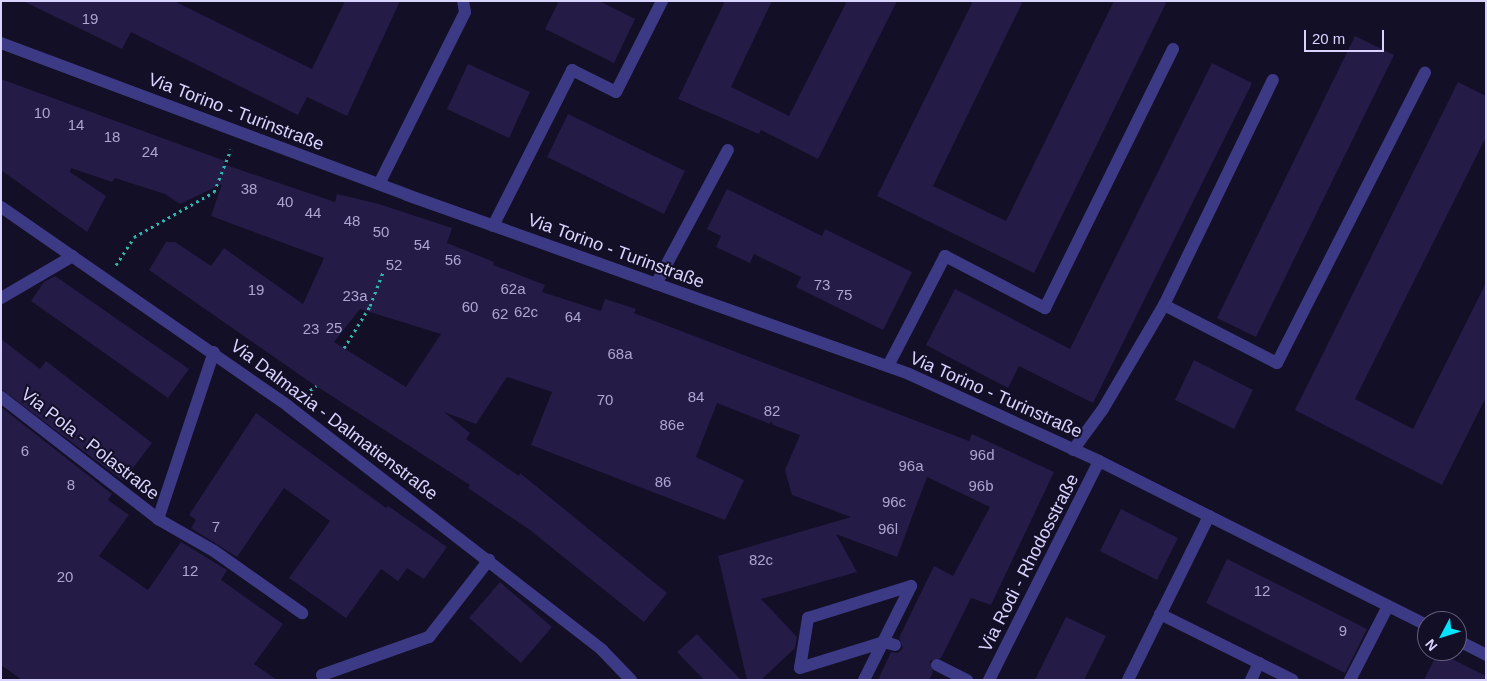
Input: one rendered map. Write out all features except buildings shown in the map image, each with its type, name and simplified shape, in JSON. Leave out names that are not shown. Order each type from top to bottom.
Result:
[{"type":"street","points":[[379,184],[465,12],[462,1]]},
{"type":"street","points":[[493,226],[572,70],[616,92],[662,1]]},
{"type":"street","name":"Via Torino - Turinstraße","points":[[1,43],[493,226],[888,366],[1099,461],[1417,620]]},
{"type":"street","points":[[888,366],[945,256],[1045,308],[1173,49]]},
{"type":"street","points":[[1164,305],[1277,363],[1425,73]]},
{"type":"street","points":[[1073,450],[1103,409],[1164,305],[1273,80]]},
{"type":"street","points":[[656,284],[728,150]]},
{"type":"street","name":"Via Dalmazia - Dalmatienstraße","points":[[1,207],[72,256],[108,278],[214,352],[489,560],[602,650],[631,680]]},
{"type":"street","points":[[1,298],[72,256]]},
{"type":"street","name":"Via Pola - Polastraße","points":[[158,519],[214,352]]},
{"type":"street","name":"Via Pola - Polastraße","points":[[1,397],[158,519],[214,551],[302,613]]},
{"type":"street","name":"Via Rodi - Rhodosstraße","points":[[989,680],[1099,461]]},
{"type":"street","points":[[1128,680],[1209,516]]},
{"type":"street","points":[[322,675],[429,637],[489,560]]},
{"type":"street","points":[[864,680],[889,644],[911,586],[808,618],[800,668],[889,644]]},
{"type":"street","points":[[1350,680],[1388,606]]},
{"type":"street","points":[[1160,614],[1293,680]]},
{"type":"street","points":[[1467,645],[1486,655]]},
{"type":"street","points":[[1251,680],[1259,663]]},
{"type":"street","points":[[937,665],[968,680]]},
{"type":"path","points":[[108,278],[134,237],[214,192],[238,131]]},
{"type":"path","points":[[344,348],[370,306],[383,272]]}]
